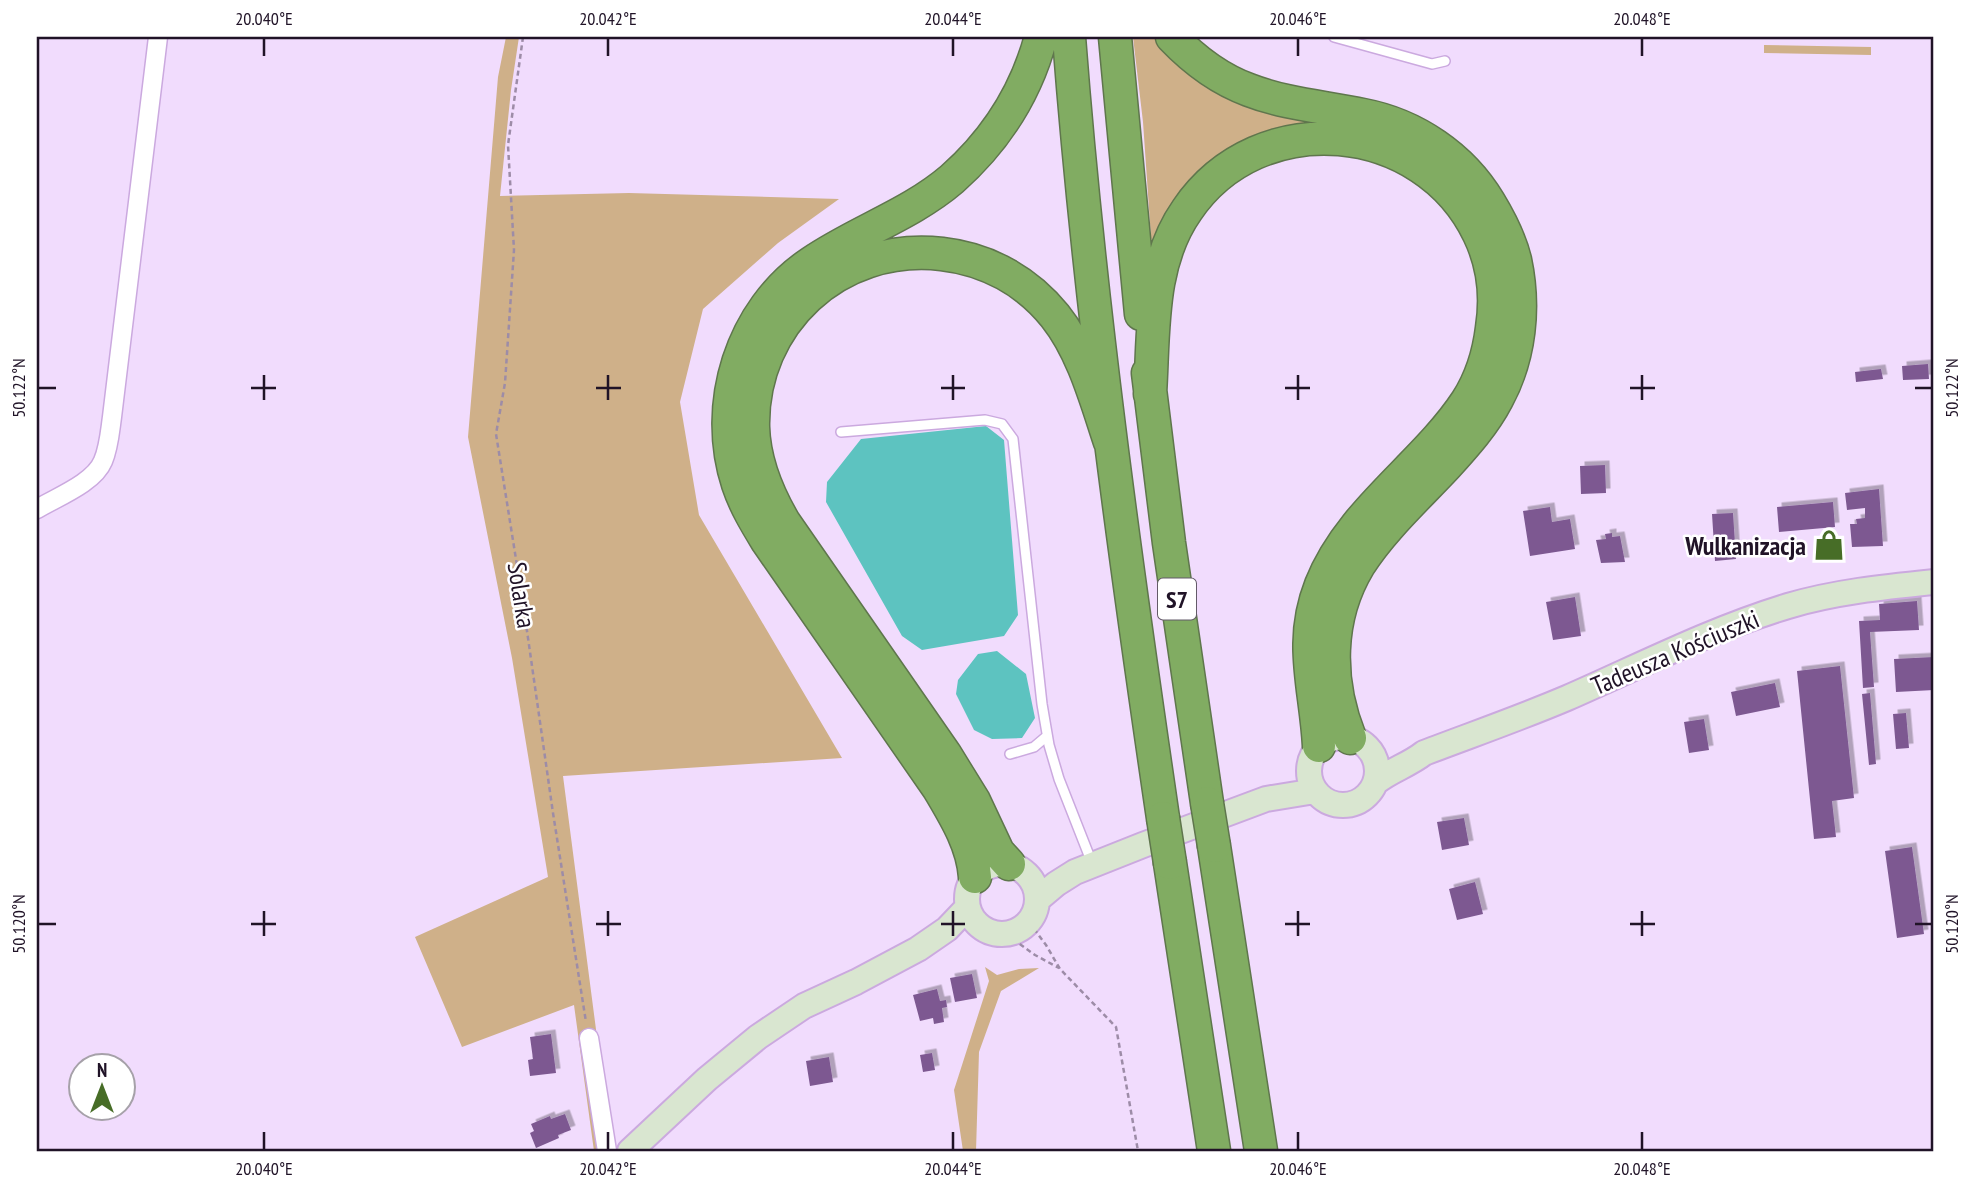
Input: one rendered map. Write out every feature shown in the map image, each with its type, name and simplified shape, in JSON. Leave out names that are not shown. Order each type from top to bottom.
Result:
[{"type":"highway","points":[[975,877],[972,855],[939,789],[753,517],[734,469],[728,413],[739,360],[752,330],[768,304],[793,276],[808,264],[922,200],[951,180],[978,154],[1016,102],[1041,37]]},
{"type":"highway","name":"S7","points":[[1069,37],[1110,442],[1144,695],[1214,1151]]},
{"type":"highway","name":"S7","points":[[1115,37],[1150,394],[1169,543],[1262,1151]]},
{"type":"highway","points":[[1172,37],[1202,65],[1250,91],[1282,100],[1365,115],[1410,131],[1430,142],[1449,155],[1481,188],[1506,233],[1514,257],[1520,305],[1518,331],[1508,374],[1497,399],[1472,436],[1375,544],[1348,586],[1341,604],[1335,628],[1333,660],[1340,703],[1361,745]]},
{"type":"highway","points":[[1150,394],[1157,284],[1170,239],[1186,210],[1205,187],[1253,153],[1298,139],[1328,137],[1381,147],[1402,155],[1444,186],[1463,208],[1479,235],[1494,287],[1494,314],[1490,344],[1476,384],[1454,418],[1357,526],[1329,566],[1320,587],[1308,641],[1309,670],[1318,727],[1314,771]]},
{"type":"highway","points":[[1019,869],[998,852],[974,801],[945,754],[774,506],[762,476],[754,442],[754,409],[758,380],[770,346],[788,318],[800,303],[833,278],[866,261],[889,255],[916,253],[970,258],[1005,273],[1039,298],[1055,316],[1077,353],[1110,442]]},
{"type":"street","points":[[37,509],[94,475],[107,450],[158,37]]},
{"type":"street","name":"Tadeusza Kościuszki","points":[[1376,782],[1424,753],[1565,699],[1743,621],[1789,605],[1843,594],[1934,582]]},
{"type":"street","points":[[918,950],[1016,931],[1056,884],[1084,868],[1266,799],[1314,771],[1330,739],[1361,745],[1376,764],[1376,782],[1365,797],[1348,805],[1330,803],[1314,771]]},
{"type":"street","name":"Tadeusza Kościuszki","points":[[1361,745],[1385,754],[1424,753]]},
{"type":"street","points":[[997,933],[972,919],[967,908],[975,877],[986,868],[997,864],[1037,876],[1084,868]]},
{"type":"street","points":[[1019,869],[1035,887],[1033,911]]},
{"type":"street","points":[[630,1151],[707,1079],[758,1037],[804,1006],[918,950],[947,929],[967,908]]},
{"type":"street","points":[[589,1038],[607,1151]]},
{"type":"lane","points":[[1334,37],[1432,64],[1445,61]]},
{"type":"lane","points":[[841,432],[985,420],[1002,424],[1013,439],[1047,736],[1084,868]]},
{"type":"lane","points":[[1010,754],[1034,747],[1047,736]]},
{"type":"path","name":"Solarka","points":[[523,37],[508,145],[514,250],[505,383],[496,434],[589,1038]]},
{"type":"path","points":[[1033,911],[1060,969]]},
{"type":"path","points":[[997,933],[1060,969],[1116,1027],[1138,1151]]},
{"type":"shaded area","points":[[506,37],[519,37],[500,196],[629,193],[839,199],[778,243],[703,309],[680,402],[699,515],[842,758],[563,776],[610,1137],[598,1151],[594,1151],[574,1005],[462,1047],[415,937],[548,877],[512,658],[468,437],[498,77]]},
{"type":"shaded area","points":[[1133,37],[1157,37],[1166,49],[1365,126],[1289,130],[1152,252],[1143,122]]},
{"type":"shaded area","points":[[1764,45],[1871,47],[1871,55],[1764,53]]},
{"type":"shaded area","points":[[986,426],[1004,440],[1018,615],[1004,636],[922,650],[902,636],[826,502],[827,482],[861,439]]},
{"type":"shaded area","points":[[997,651],[1026,674],[1035,718],[1022,738],[992,739],[974,730],[956,694],[958,680],[978,654]]},
{"type":"shaded area","points":[[985,967],[997,975],[1019,969],[1039,968],[1001,991],[979,1052],[976,1151],[963,1151],[954,1090],[989,981]]},
{"type":"building","points":[[1928,364],[1929,379],[1903,380],[1902,366]]},
{"type":"building","points":[[1881,369],[1883,379],[1856,382],[1855,372]]},
{"type":"building","points":[[1605,465],[1606,493],[1581,494],[1580,466]]},
{"type":"building","points":[[1879,489],[1883,546],[1852,547],[1850,524],[1857,524],[1856,519],[1865,518],[1865,508],[1847,510],[1845,493]]},
{"type":"building","points":[[1833,502],[1835,527],[1779,532],[1777,507]]},
{"type":"building","points":[[1550,507],[1552,522],[1570,519],[1575,549],[1530,556],[1523,511]]},
{"type":"building","points":[[1733,513],[1736,559],[1715,561],[1712,514]]},
{"type":"building","points":[[1612,533],[1612,537],[1620,536],[1625,562],[1601,563],[1596,540],[1606,539],[1605,534]]},
{"type":"building","points":[[1575,597],[1581,636],[1553,640],[1546,602]]},
{"type":"building","points":[[1917,601],[1919,630],[1870,632],[1874,687],[1863,688],[1859,621],[1880,620],[1879,604]]},
{"type":"building","points":[[1934,657],[1934,690],[1896,692],[1894,659]]},
{"type":"building","points":[[1840,666],[1854,798],[1832,801],[1836,837],[1814,839],[1797,671]]},
{"type":"building","points":[[1775,683],[1780,707],[1736,716],[1731,692]]},
{"type":"building","points":[[1870,693],[1876,764],[1869,765],[1862,694]]},
{"type":"building","points":[[1906,713],[1909,748],[1896,749],[1893,714]]},
{"type":"building","points":[[1704,719],[1709,750],[1689,753],[1684,722]]},
{"type":"building","points":[[1464,818],[1469,845],[1442,850],[1437,822]]},
{"type":"building","points":[[1912,847],[1924,934],[1897,938],[1885,851]]},
{"type":"building","points":[[1475,882],[1483,914],[1457,920],[1449,889]]},
{"type":"building","points":[[972,974],[977,998],[955,1002],[950,978]]},
{"type":"building","points":[[937,989],[940,1001],[946,1000],[947,1007],[942,1008],[944,1022],[934,1024],[933,1018],[920,1021],[913,995]]},
{"type":"building","points":[[551,1034],[556,1073],[530,1076],[528,1060],[533,1059],[530,1037]]},
{"type":"building","points":[[932,1053],[935,1070],[923,1072],[920,1055]]},
{"type":"building","points":[[829,1057],[833,1082],[810,1086],[806,1061]]},
{"type":"building","points":[[565,1114],[571,1130],[536,1148],[530,1133],[534,1131],[531,1124],[550,1116],[551,1119]]},
{"type":"place","name":"Wulkanizacja","points":[[1829,545]]}]
